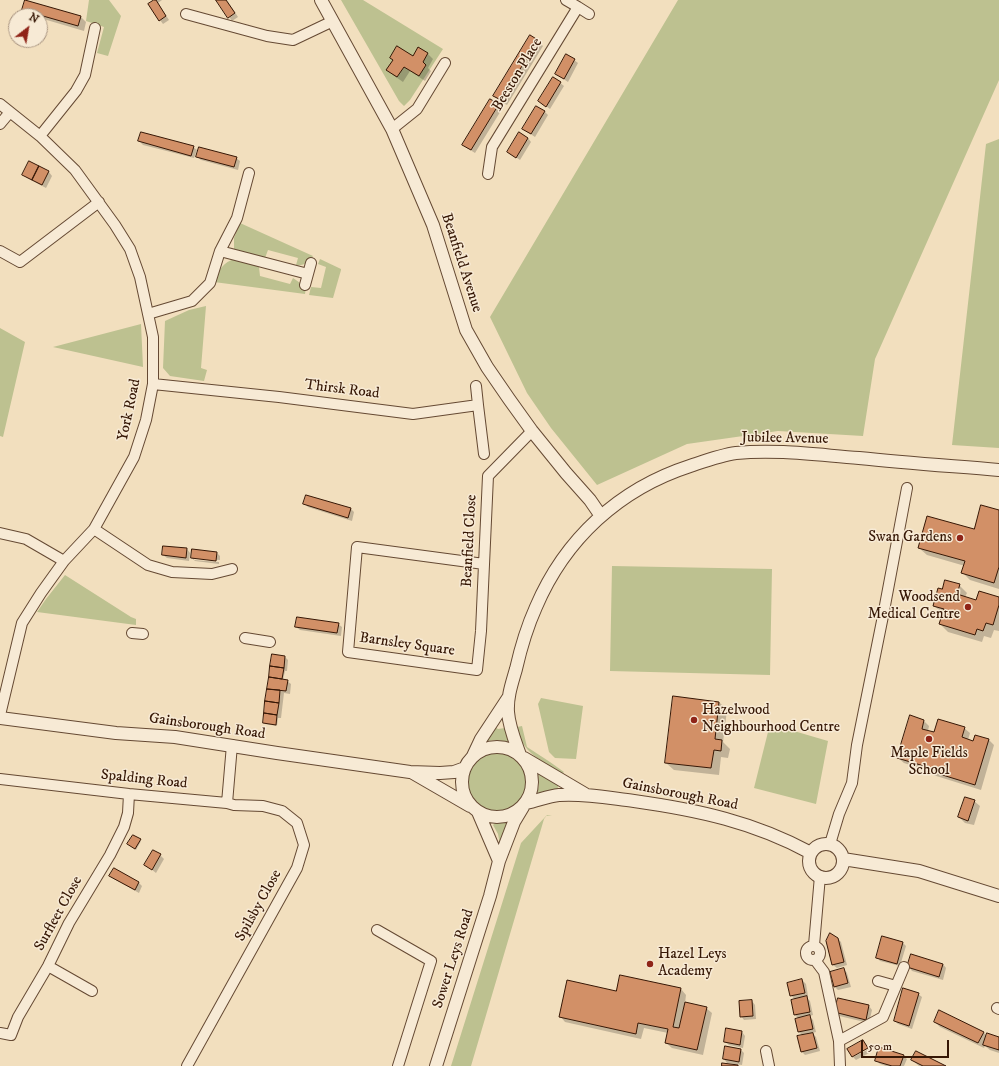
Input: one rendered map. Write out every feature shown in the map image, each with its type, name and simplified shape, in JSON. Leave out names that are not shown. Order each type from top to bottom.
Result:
[{"type":"street","name":"Beanfield Avenue","points":[[321,0],[392,129],[433,225],[466,330],[487,367],[532,431],[590,500],[601,516]]},
{"type":"street","points":[[566,0],[589,14]]},
{"type":"street","name":"Beeston Place","points":[[488,174],[492,147],[578,7]]},
{"type":"street","points":[[186,14],[267,36],[293,40],[334,22]]},
{"type":"street","points":[[40,136],[76,91],[85,75],[95,28]]},
{"type":"street","points":[[392,129],[418,109],[445,63]]},
{"type":"street","name":"York Road","points":[[0,104],[40,136],[75,170],[115,225],[130,249],[140,277],[154,337],[153,384],[146,420],[134,457],[94,529],[64,561],[41,592],[22,623],[0,715]]},
{"type":"street","points":[[0,124],[10,112]]},
{"type":"street","points":[[148,314],[192,301],[210,283],[220,251],[237,218],[249,173]]},
{"type":"street","points":[[0,251],[20,262],[99,202]]},
{"type":"street","points":[[220,251],[308,274]]},
{"type":"street","points":[[305,285],[310,263]]},
{"type":"street","name":"Thirsk Road","points":[[153,384],[279,397],[413,414],[478,405]]},
{"type":"street","points":[[476,386],[484,454]]},
{"type":"street","name":"Beanfield Close","points":[[477,670],[488,476],[532,431]]},
{"type":"street","name":"Jubilee Avenue","points":[[522,756],[514,739],[508,714],[508,698],[526,631],[544,589],[563,558],[581,535],[601,516],[633,492],[654,480],[678,470],[703,461],[735,454],[806,452],[999,470]]},
{"type":"street","points":[[830,844],[839,814],[852,783],[856,745],[883,616],[907,488]]},
{"type":"street","points":[[94,529],[148,565],[172,572],[212,574],[232,569]]},
{"type":"street","points":[[0,533],[26,539],[64,561]]},
{"type":"street","name":"Barnsley Square","points":[[477,670],[348,652],[357,547],[484,564]]},
{"type":"street","points":[[132,632],[143,634]]},
{"type":"street","points":[[245,638],[270,642]]},
{"type":"street","name":"Jubilee Avenue","points":[[473,756],[481,739],[508,698]]},
{"type":"street","name":"Gainsborough Road","points":[[0,718],[116,733],[175,737],[410,772],[454,772],[465,768]]},
{"type":"street","points":[[227,803],[232,745]]},
{"type":"street","points":[[474,809],[484,815],[494,818],[505,817],[515,813],[525,805],[532,792],[533,780],[530,768],[522,756],[512,750],[502,747],[482,750],[473,756],[465,768],[462,782],[463,792],[474,809],[499,861]]},
{"type":"street","name":"Gainsborough Road","points":[[522,756],[585,794]]},
{"type":"street","name":"Gainsborough Road","points":[[410,772],[474,809]]},
{"type":"street","name":"Spalding Road","points":[[0,779],[129,794],[227,803]]},
{"type":"street","name":"Surfleet Close","points":[[0,1032],[12,1035],[18,1017],[48,966],[69,923],[110,855],[124,827],[128,814],[129,794]]},
{"type":"street","name":"Gainsborough Road","points":[[525,805],[557,795],[585,794],[674,807],[738,822],[788,840],[811,853]]},
{"type":"street","name":"Spilsby Close","points":[[187,1066],[297,868],[304,845],[297,823],[282,811],[263,806],[234,805],[227,803]]},
{"type":"street","name":"Sower Leys Road","points":[[436,1066],[490,896],[499,861],[514,822],[525,805]]},
{"type":"street","points":[[830,844],[839,850],[843,860],[843,865],[836,874],[826,877],[820,876],[812,869],[810,864],[811,853],[819,845],[830,844]]},
{"type":"street","points":[[843,860],[919,872],[999,896]]},
{"type":"street","points":[[820,876],[814,945],[818,947],[820,956],[815,960],[824,972],[838,1041],[840,1066]]},
{"type":"street","points":[[377,930],[431,961],[398,1066]]},
{"type":"street","points":[[48,966],[92,992]]},
{"type":"street","points":[[838,1041],[883,1017],[904,967]]},
{"type":"street","points":[[878,981],[896,986]]},
{"type":"street","points":[[766,1051],[769,1066]]},
{"type":"green space","points":[[89,0],[109,0],[121,16],[108,56],[97,53],[104,27],[86,21]]},
{"type":"green space","points":[[341,0],[363,0],[443,49],[410,100],[404,106],[399,101]]},
{"type":"green space","points":[[678,0],[999,0],[999,80],[875,359],[863,436],[778,431],[687,444],[597,485],[551,428],[527,393],[490,317]]},
{"type":"green space","points":[[999,139],[999,448],[952,445],[986,144]]},
{"type":"green space","points":[[240,223],[313,256],[306,263],[296,265],[298,258],[268,250],[265,258],[234,249],[234,238]]},
{"type":"green space","points":[[235,259],[259,267],[260,276],[290,284],[293,278],[306,287],[305,294],[214,282],[217,274],[224,265]]},
{"type":"green space","points":[[320,259],[341,269],[333,298],[309,295],[311,287],[321,288],[326,267],[318,264]]},
{"type":"green space","points":[[206,306],[201,368],[207,370],[204,381],[170,376],[163,368],[165,321],[189,310]]},
{"type":"green space","points":[[141,324],[143,367],[53,347]]},
{"type":"green space","points":[[0,328],[25,342],[3,437],[0,436]]},
{"type":"green space","points":[[612,566],[772,569],[770,675],[610,671]]},
{"type":"green space","points":[[65,575],[136,619],[136,625],[37,612]]},
{"type":"green space","points":[[541,698],[583,706],[576,759],[555,758],[549,752],[538,704]]},
{"type":"green space","points":[[770,724],[828,741],[816,804],[754,788]]},
{"type":"green space","points":[[494,726],[498,729],[505,728],[509,742],[494,740],[487,741]]},
{"type":"green space","points":[[522,726],[527,747],[564,772],[562,774],[527,750],[520,737],[517,727]]},
{"type":"green space","points":[[497,752],[513,757],[518,761],[522,766],[527,782],[522,798],[518,803],[513,807],[497,812],[481,807],[476,803],[472,798],[467,782],[472,766],[476,761],[481,757]]},
{"type":"green space","points":[[538,772],[559,783],[557,791],[537,794],[539,785]]},
{"type":"green space","points":[[546,816],[471,1066],[451,1066],[521,843]]},
{"type":"green space","points":[[495,823],[509,823],[500,845],[498,834],[493,825]]},
{"type":"building","points":[[25,0],[81,16],[78,26],[48,17],[48,8],[23,8]]},
{"type":"building","points":[[156,0],[166,16],[159,21],[148,4]]},
{"type":"building","points":[[216,0],[226,0],[235,13],[228,18]]},
{"type":"building","points":[[530,35],[538,40],[501,100],[493,96]]},
{"type":"building","points":[[397,46],[413,56],[418,47],[428,53],[423,62],[426,65],[419,76],[404,67],[397,77],[386,70],[393,60],[390,58]]},
{"type":"building","points":[[566,54],[575,59],[564,79],[555,74]]},
{"type":"building","points":[[553,77],[561,82],[546,107],[538,101]]},
{"type":"building","points":[[490,99],[499,104],[471,150],[462,145]]},
{"type":"building","points":[[536,106],[545,111],[531,134],[522,129]]},
{"type":"building","points":[[141,132],[194,146],[191,156],[138,141]]},
{"type":"building","points":[[519,132],[528,138],[516,158],[507,152]]},
{"type":"building","points":[[199,147],[237,157],[234,167],[196,157]]},
{"type":"building","points":[[29,161],[39,166],[32,180],[22,175]]},
{"type":"building","points":[[39,166],[49,171],[42,185],[32,180]]},
{"type":"building","points":[[306,495],[351,508],[348,518],[303,504]]},
{"type":"building","name":"Swan Gardens","points":[[981,505],[999,510],[999,567],[994,583],[961,573],[965,561],[918,548],[927,516],[974,529]]},
{"type":"building","points":[[163,546],[187,548],[186,558],[162,555]]},
{"type":"building","points":[[192,549],[217,552],[216,561],[191,558]]},
{"type":"building","name":"Woodsend Medical Centre","points":[[945,580],[960,584],[957,594],[976,600],[979,591],[999,597],[999,605],[993,625],[986,623],[983,631],[977,629],[975,635],[939,624],[944,609],[933,606],[938,588],[942,589]]},
{"type":"building","points":[[297,617],[339,623],[337,633],[295,627]]},
{"type":"building","points":[[272,654],[285,656],[284,668],[270,666]]},
{"type":"building","points":[[270,666],[284,668],[282,679],[269,677]]},
{"type":"building","points":[[269,677],[288,680],[286,691],[267,689]]},
{"type":"building","points":[[267,689],[280,690],[279,703],[265,701]]},
{"type":"building","name":"Hazelwood Neighbourhood Centre","points":[[673,696],[719,702],[715,739],[722,740],[721,751],[714,750],[711,768],[665,763]]},
{"type":"building","points":[[265,701],[279,703],[277,715],[264,713]]},
{"type":"building","points":[[264,713],[277,715],[276,725],[263,723]]},
{"type":"building","points":[[910,715],[924,720],[922,729],[934,732],[938,719],[965,727],[962,737],[973,741],[975,735],[989,739],[975,785],[923,769],[924,766],[897,758]]},
{"type":"building","points":[[965,797],[975,800],[968,821],[958,817]]},
{"type":"building","points":[[133,835],[141,839],[135,849],[127,844]]},
{"type":"building","points":[[153,850],[161,854],[152,870],[144,865]]},
{"type":"building","points":[[114,868],[139,882],[135,890],[109,876]]},
{"type":"building","points":[[830,933],[838,938],[844,962],[832,965],[826,941]]},
{"type":"building","points":[[882,936],[903,942],[897,964],[876,958]]},
{"type":"building","points":[[911,954],[943,964],[939,977],[907,967]]},
{"type":"building","points":[[844,968],[848,983],[834,987],[830,972]]},
{"type":"building","points":[[620,975],[681,988],[673,1027],[679,1028],[685,1002],[707,1007],[697,1050],[665,1043],[668,1029],[638,1023],[636,1034],[559,1017],[567,980],[616,991]]},
{"type":"building","points":[[802,979],[805,993],[790,996],[787,983]]},
{"type":"building","points":[[903,988],[919,993],[909,1026],[894,1021]]},
{"type":"building","points":[[807,996],[810,1012],[794,1015],[791,1000]]},
{"type":"building","points":[[838,998],[869,1005],[866,1020],[834,1012]]},
{"type":"building","points":[[752,1000],[753,1016],[740,1017],[739,1001]]},
{"type":"building","points":[[939,1010],[984,1032],[978,1043],[934,1022]]},
{"type":"building","points":[[810,1015],[813,1029],[798,1032],[795,1019]]},
{"type":"building","points":[[726,1028],[742,1031],[740,1045],[724,1042]]},
{"type":"building","points":[[813,1033],[817,1048],[801,1052],[797,1036]]},
{"type":"building","points":[[987,1033],[999,1037],[999,1050],[983,1045]]},
{"type":"building","points":[[863,1040],[868,1048],[852,1057],[847,1049]]},
{"type":"building","points":[[725,1046],[741,1049],[739,1062],[723,1059]]},
{"type":"building","points":[[879,1047],[904,1055],[900,1066],[892,1066],[875,1061]]},
{"type":"building","points":[[916,1051],[946,1066],[923,1066],[911,1060]]},
{"type":"building","points":[[722,1063],[738,1065],[738,1066],[722,1066]]},
{"type":"place","name":"Swan Gardens","points":[[960,538]]},
{"type":"place","name":"Woodsend Medical Centre","points":[[968,607]]},
{"type":"place","name":"Hazelwood Neighbourhood Centre","points":[[694,720]]},
{"type":"place","name":"Maple Fields School","points":[[929,739]]},
{"type":"place","name":"Hazel Leys Academy","points":[[650,964]]}]
